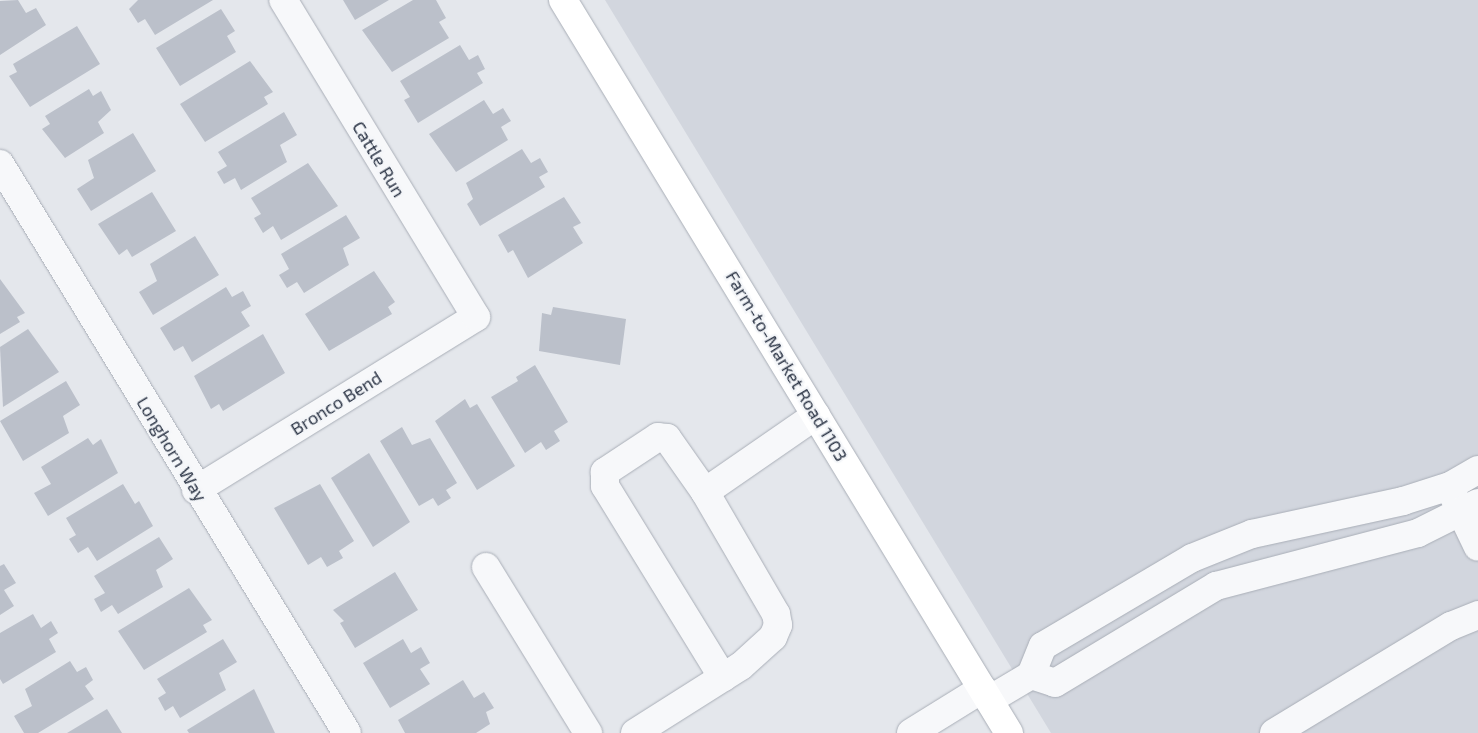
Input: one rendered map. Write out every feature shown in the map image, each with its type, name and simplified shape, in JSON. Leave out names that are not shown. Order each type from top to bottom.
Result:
[{"type":"main road","name":"Farm-to-Market Road 1103","points":[[563,0],[1009,733]]},
{"type":"street","name":"Cattle Run","points":[[283,0],[476,317]]},
{"type":"street","name":"Longhorn Way","points":[[0,164],[196,490],[347,733]]},
{"type":"street","name":"Bronco Bend","points":[[196,490],[476,317]]},
{"type":"street","points":[[705,492],[816,415]]},
{"type":"street","points":[[635,733],[723,678],[773,638],[778,626],[776,614],[705,492],[666,438],[658,437],[605,472],[605,486],[723,678]]},
{"type":"street","points":[[1031,675],[1043,646],[1192,558],[1252,534],[1403,501],[1450,486],[1478,470]]},
{"type":"street","points":[[1450,486],[1470,509],[1478,547]]},
{"type":"street","points":[[911,733],[986,694],[1031,675],[1055,683],[1216,586],[1418,533],[1470,509]]},
{"type":"street","points":[[486,566],[588,733]]},
{"type":"street","points":[[1274,733],[1451,626],[1478,615]]},
{"type":"shaded area","points":[[605,0],[1478,0],[1478,733],[1051,733]]},
{"type":"building","points":[[18,0],[26,13],[36,8],[46,25],[0,55],[0,1]]},
{"type":"building","points":[[138,0],[213,0],[155,35],[145,19],[138,23],[129,9]]},
{"type":"building","points":[[343,0],[389,0],[355,20]]},
{"type":"building","points":[[413,0],[436,0],[446,18],[439,22],[449,38],[392,72],[362,30]]},
{"type":"building","points":[[221,9],[235,31],[227,36],[236,52],[180,86],[156,48]]},
{"type":"building","points":[[77,26],[100,64],[30,107],[9,76],[17,72],[13,64]]},
{"type":"building","points":[[460,45],[469,60],[478,55],[485,69],[477,73],[483,83],[418,123],[404,100],[410,97],[400,81]]},
{"type":"building","points":[[250,61],[273,92],[264,97],[268,104],[205,142],[180,104]]},
{"type":"building","points":[[89,89],[93,96],[101,91],[111,110],[98,122],[104,133],[65,158],[42,129],[50,124],[45,116]]},
{"type":"building","points":[[484,100],[493,114],[503,108],[511,121],[501,127],[508,140],[456,172],[429,134]]},
{"type":"building","points":[[284,112],[297,135],[280,145],[287,162],[241,190],[235,178],[224,184],[217,172],[227,166],[218,152]]},
{"type":"building","points":[[133,133],[156,171],[91,211],[77,189],[94,178],[88,160]]},
{"type":"building","points":[[522,149],[531,163],[540,158],[548,172],[539,177],[545,187],[480,226],[467,204],[473,199],[466,183]]},
{"type":"building","points":[[308,163],[338,206],[281,240],[273,226],[263,233],[254,218],[261,214],[251,198]]},
{"type":"building","points":[[152,192],[176,231],[132,257],[127,249],[119,255],[98,224]]},
{"type":"building","points":[[564,197],[581,223],[573,227],[583,243],[528,278],[513,250],[508,253],[498,235]]},
{"type":"building","points":[[346,215],[360,238],[343,248],[349,265],[304,293],[297,282],[287,288],[279,275],[289,269],[281,254]]},
{"type":"building","points":[[195,236],[219,275],[153,315],[139,292],[157,281],[150,264]]},
{"type":"building","points":[[374,271],[395,302],[388,307],[392,314],[329,351],[305,314]]},
{"type":"building","points":[[0,279],[25,313],[17,317],[20,322],[0,334]]},
{"type":"building","points":[[226,287],[232,297],[243,291],[251,306],[241,312],[250,326],[192,362],[183,346],[174,351],[160,328]]},
{"type":"building","points":[[553,307],[626,319],[620,365],[539,351],[542,313],[551,315]]},
{"type":"building","points":[[28,329],[59,372],[3,407],[0,347]]},
{"type":"building","points":[[263,334],[285,373],[223,411],[219,404],[211,409],[194,376]]},
{"type":"building","points":[[535,365],[568,422],[554,431],[560,441],[546,450],[541,442],[525,453],[491,397],[518,381],[516,377]]},
{"type":"building","points":[[66,381],[80,405],[63,416],[69,433],[23,461],[0,421]]},
{"type":"building","points":[[465,399],[470,408],[477,404],[515,466],[477,490],[435,421]]},
{"type":"building","points":[[402,427],[412,445],[430,438],[457,483],[446,490],[451,498],[438,506],[433,498],[419,506],[380,441]]},
{"type":"building","points":[[88,438],[93,445],[101,439],[118,473],[48,516],[34,493],[51,484],[41,467]]},
{"type":"building","points":[[369,453],[410,522],[373,547],[331,478]]},
{"type":"building","points":[[123,484],[135,504],[139,501],[153,526],[97,561],[88,547],[78,553],[69,539],[76,535],[66,518]]},
{"type":"building","points":[[320,484],[354,541],[339,551],[343,558],[327,567],[321,557],[308,565],[274,508]]},
{"type":"building","points":[[159,537],[173,559],[156,570],[163,587],[118,614],[112,605],[101,612],[94,599],[105,593],[94,576]]},
{"type":"building","points":[[4,564],[16,583],[4,590],[14,606],[0,615],[0,566]]},
{"type":"building","points":[[395,572],[418,610],[355,648],[340,623],[344,621],[333,610]]},
{"type":"building","points":[[189,588],[212,620],[203,625],[207,632],[144,670],[118,631]]},
{"type":"building","points":[[33,614],[41,628],[51,621],[58,633],[49,639],[56,652],[3,684],[0,679],[0,633]]},
{"type":"building","points":[[223,639],[237,662],[219,673],[226,690],[180,718],[173,706],[165,711],[158,698],[166,693],[157,679]]},
{"type":"building","points":[[403,639],[411,653],[421,647],[430,663],[420,669],[430,684],[390,708],[363,663]]},
{"type":"building","points":[[70,661],[77,672],[86,667],[93,680],[85,686],[94,699],[38,733],[24,733],[14,716],[32,706],[25,689]]},
{"type":"building","points":[[463,680],[474,698],[484,692],[494,708],[486,712],[490,724],[476,733],[405,733],[398,720]]},
{"type":"building","points":[[254,689],[275,733],[189,733],[187,730]]},
{"type":"building","points":[[107,709],[122,733],[67,733]]}]
